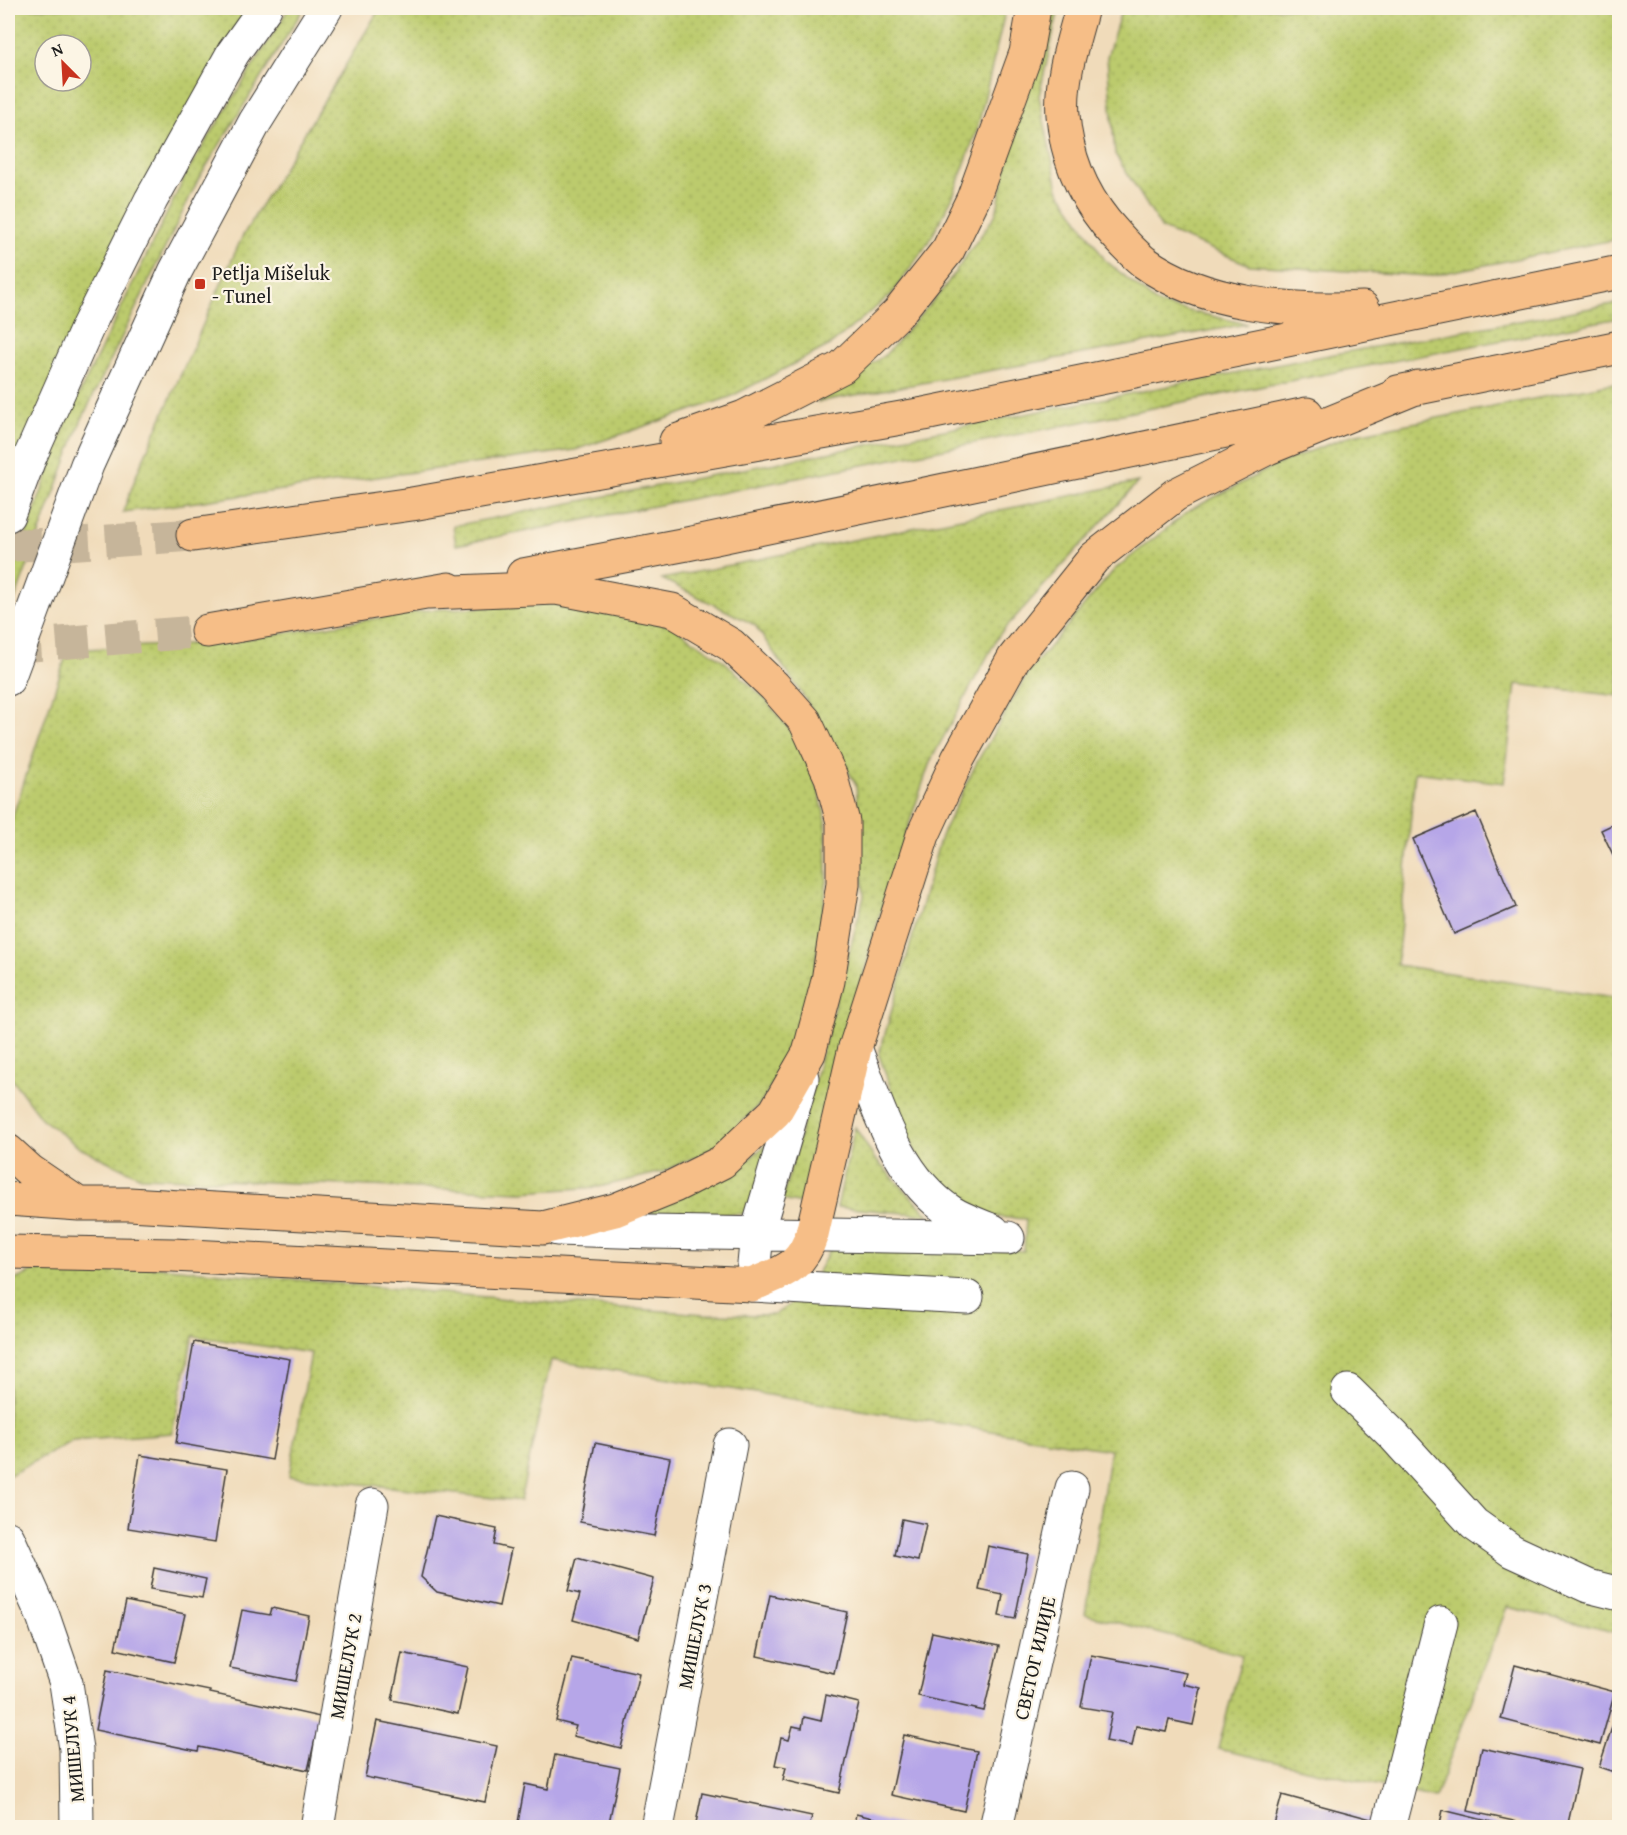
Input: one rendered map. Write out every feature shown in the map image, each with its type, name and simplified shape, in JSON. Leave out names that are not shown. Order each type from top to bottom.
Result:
[{"type":"highway","points":[[587,473],[754,412],[842,367],[898,313],[948,249],[973,199],[1026,52],[1034,8]]},
{"type":"highway","points":[[1082,8],[1063,89],[1063,114],[1069,149],[1082,186],[1097,211],[1120,239],[1144,261],[1172,278],[1201,289],[1234,300],[1274,307],[1333,310],[1490,297]]},
{"type":"highway","points":[[193,535],[412,504],[924,414],[1620,272]]},
{"type":"highway","points":[[207,631],[429,593],[687,544],[1277,422],[1418,387],[1620,347]]},
{"type":"highway","points":[[8,1252],[173,1255],[752,1285],[794,1266],[807,1249],[812,1234],[855,1048],[923,835],[958,759],[1014,658],[1094,558],[1175,495],[1268,448],[1418,387]]},
{"type":"highway","points":[[8,1199],[543,1228],[615,1210],[674,1186],[722,1162],[775,1112],[809,1053],[828,981],[843,884],[843,822],[831,777],[805,721],[774,686],[730,645],[672,610],[556,588],[429,593]]},
{"type":"highway","points":[[8,1151],[30,1171],[79,1204]]},
{"type":"highway","points":[[8,1267],[56,1252]]},
{"type":"street","points":[[8,515],[29,459],[83,336],[151,200],[232,53],[265,8]]},
{"type":"street","points":[[8,679],[87,465],[175,272],[255,122],[326,8]]},
{"type":"street","points":[[543,1228],[1008,1238],[953,1214],[931,1197],[912,1175],[890,1137],[855,1048]]},
{"type":"street","points":[[809,1053],[757,1233],[752,1285],[967,1297]]},
{"type":"street","points":[[1348,1391],[1394,1436],[1474,1524],[1512,1551],[1588,1586],[1620,1594]]},
{"type":"street","name":"МИШЕЛУК 3","points":[[657,1827],[730,1445]]},
{"type":"street","name":"СВЕТОГ ИЛИЈЕ","points":[[996,1827],[1072,1488]]},
{"type":"street","name":"МИШЕЛУК 2","points":[[317,1827],[372,1505]]},
{"type":"street","name":"МИШЕЛУК 4","points":[[8,1538],[43,1616],[66,1683],[76,1749],[77,1827]]},
{"type":"street","points":[[1388,1827],[1441,1623]]},
{"type":"green space","points":[[8,8],[254,8],[8,481]]},
{"type":"green space","points":[[289,8],[304,8],[199,178],[81,421],[8,618],[8,585],[69,415],[187,172]]},
{"type":"green space","points":[[380,8],[1006,8],[977,130],[953,196],[930,240],[892,294],[830,345],[730,397],[575,450],[123,512],[138,471],[242,237]]},
{"type":"green space","points":[[1042,8],[1059,8],[1039,96],[1058,189],[1105,260],[1158,304],[1247,324],[817,402],[886,354],[941,292],[996,214]]},
{"type":"green space","points":[[1122,8],[1619,8],[1619,239],[1429,276],[1250,265],[1162,229],[1115,154],[1107,57]]},
{"type":"green space","points":[[1619,303],[1619,318],[456,545],[453,526],[1307,359]]},
{"type":"green space","points":[[1619,382],[1619,696],[1516,684],[1504,783],[1415,772],[1397,965],[1619,999],[1619,1633],[1507,1607],[1435,1798],[1218,1749],[1242,1655],[1085,1614],[1110,1450],[551,1360],[520,1501],[289,1476],[311,1353],[193,1336],[172,1433],[72,1441],[8,1476],[8,1283],[32,1272],[91,1261],[553,1303],[705,1314],[774,1315],[806,1293],[834,1239],[1024,1251],[1026,1219],[996,1217],[958,1201],[921,1163],[905,1130],[879,1055],[941,836],[977,762],[1030,670],[1114,570],[1190,510],[1280,463],[1352,435]]},
{"type":"green space","points":[[1138,482],[999,635],[930,762],[885,895],[802,1204],[782,1200],[864,897],[856,784],[804,697],[755,625],[662,579]]},
{"type":"green space","points":[[562,603],[672,626],[724,661],[765,699],[795,736],[817,784],[826,821],[827,881],[814,975],[795,1045],[761,1103],[715,1148],[662,1172],[599,1187],[522,1192],[141,1177],[80,1148],[41,1118],[8,1074],[8,830],[68,650],[227,642],[429,610]]},
{"type":"green space","points":[[855,1127],[874,1158],[929,1215],[837,1207]]},
{"type":"green space","points":[[775,1138],[750,1214],[637,1214],[736,1169]]},
{"type":"building","points":[[1476,812],[1516,907],[1454,934],[1413,839]]},
{"type":"building","points":[[1620,821],[1620,869],[1601,830]]},
{"type":"building","points":[[194,1342],[290,1359],[272,1460],[176,1443]]},
{"type":"building","points":[[595,1443],[670,1458],[654,1536],[580,1522]]},
{"type":"building","points":[[140,1455],[227,1469],[215,1542],[128,1528]]},
{"type":"building","points":[[435,1516],[497,1529],[494,1545],[511,1549],[499,1606],[437,1592],[421,1577]]},
{"type":"building","points":[[902,1519],[926,1524],[918,1561],[895,1556]]},
{"type":"building","points":[[988,1546],[1028,1554],[1015,1619],[999,1616],[1003,1595],[979,1590]]},
{"type":"building","points":[[577,1558],[654,1579],[638,1638],[573,1620],[580,1594],[568,1591]]},
{"type":"building","points":[[154,1568],[206,1579],[202,1598],[150,1589]]},
{"type":"building","points":[[770,1595],[847,1612],[834,1673],[757,1656]]},
{"type":"building","points":[[126,1601],[185,1614],[174,1662],[115,1649]]},
{"type":"building","points":[[272,1608],[309,1616],[296,1681],[230,1668],[242,1610],[270,1615]]},
{"type":"building","points":[[932,1632],[999,1646],[984,1711],[918,1696]]},
{"type":"building","points":[[402,1653],[468,1667],[458,1714],[392,1700]]},
{"type":"building","points":[[1091,1655],[1186,1673],[1183,1684],[1201,1688],[1193,1725],[1169,1720],[1166,1732],[1136,1726],[1132,1746],[1106,1741],[1112,1712],[1081,1707]]},
{"type":"building","points":[[572,1658],[639,1673],[621,1748],[573,1736],[576,1726],[556,1721]]},
{"type":"building","points":[[1515,1665],[1615,1692],[1600,1745],[1501,1719]]},
{"type":"building","points":[[107,1670],[320,1717],[308,1770],[199,1747],[198,1751],[95,1730]]},
{"type":"building","points":[[826,1695],[859,1703],[839,1793],[783,1780],[786,1767],[775,1765],[781,1738],[789,1740],[793,1726],[802,1728],[804,1717],[821,1721]]},
{"type":"building","points":[[1620,1706],[1620,1774],[1599,1767]]},
{"type":"building","points":[[377,1721],[497,1746],[485,1802],[365,1777]]},
{"type":"building","points":[[904,1735],[977,1751],[964,1811],[891,1795]]},
{"type":"building","points":[[1482,1748],[1580,1769],[1567,1828],[1546,1828],[1468,1811]]},
{"type":"building","points":[[555,1755],[620,1768],[608,1828],[517,1828],[525,1784],[548,1789]]},
{"type":"building","points":[[702,1793],[812,1816],[809,1828],[695,1828]]},
{"type":"building","points":[[1282,1795],[1371,1819],[1368,1828],[1273,1828]]},
{"type":"building","points":[[1443,1810],[1512,1827],[1512,1828],[1439,1828]]},
{"type":"building","points":[[856,1814],[910,1827],[910,1828],[853,1828]]},
{"type":"tunnel","points":[[8,545],[66,544],[193,535]]},
{"type":"tunnel","points":[[8,647],[207,631]]},
{"type":"place","name":"Petlja Mišeluk - Tunel","points":[[200,284]]}]
